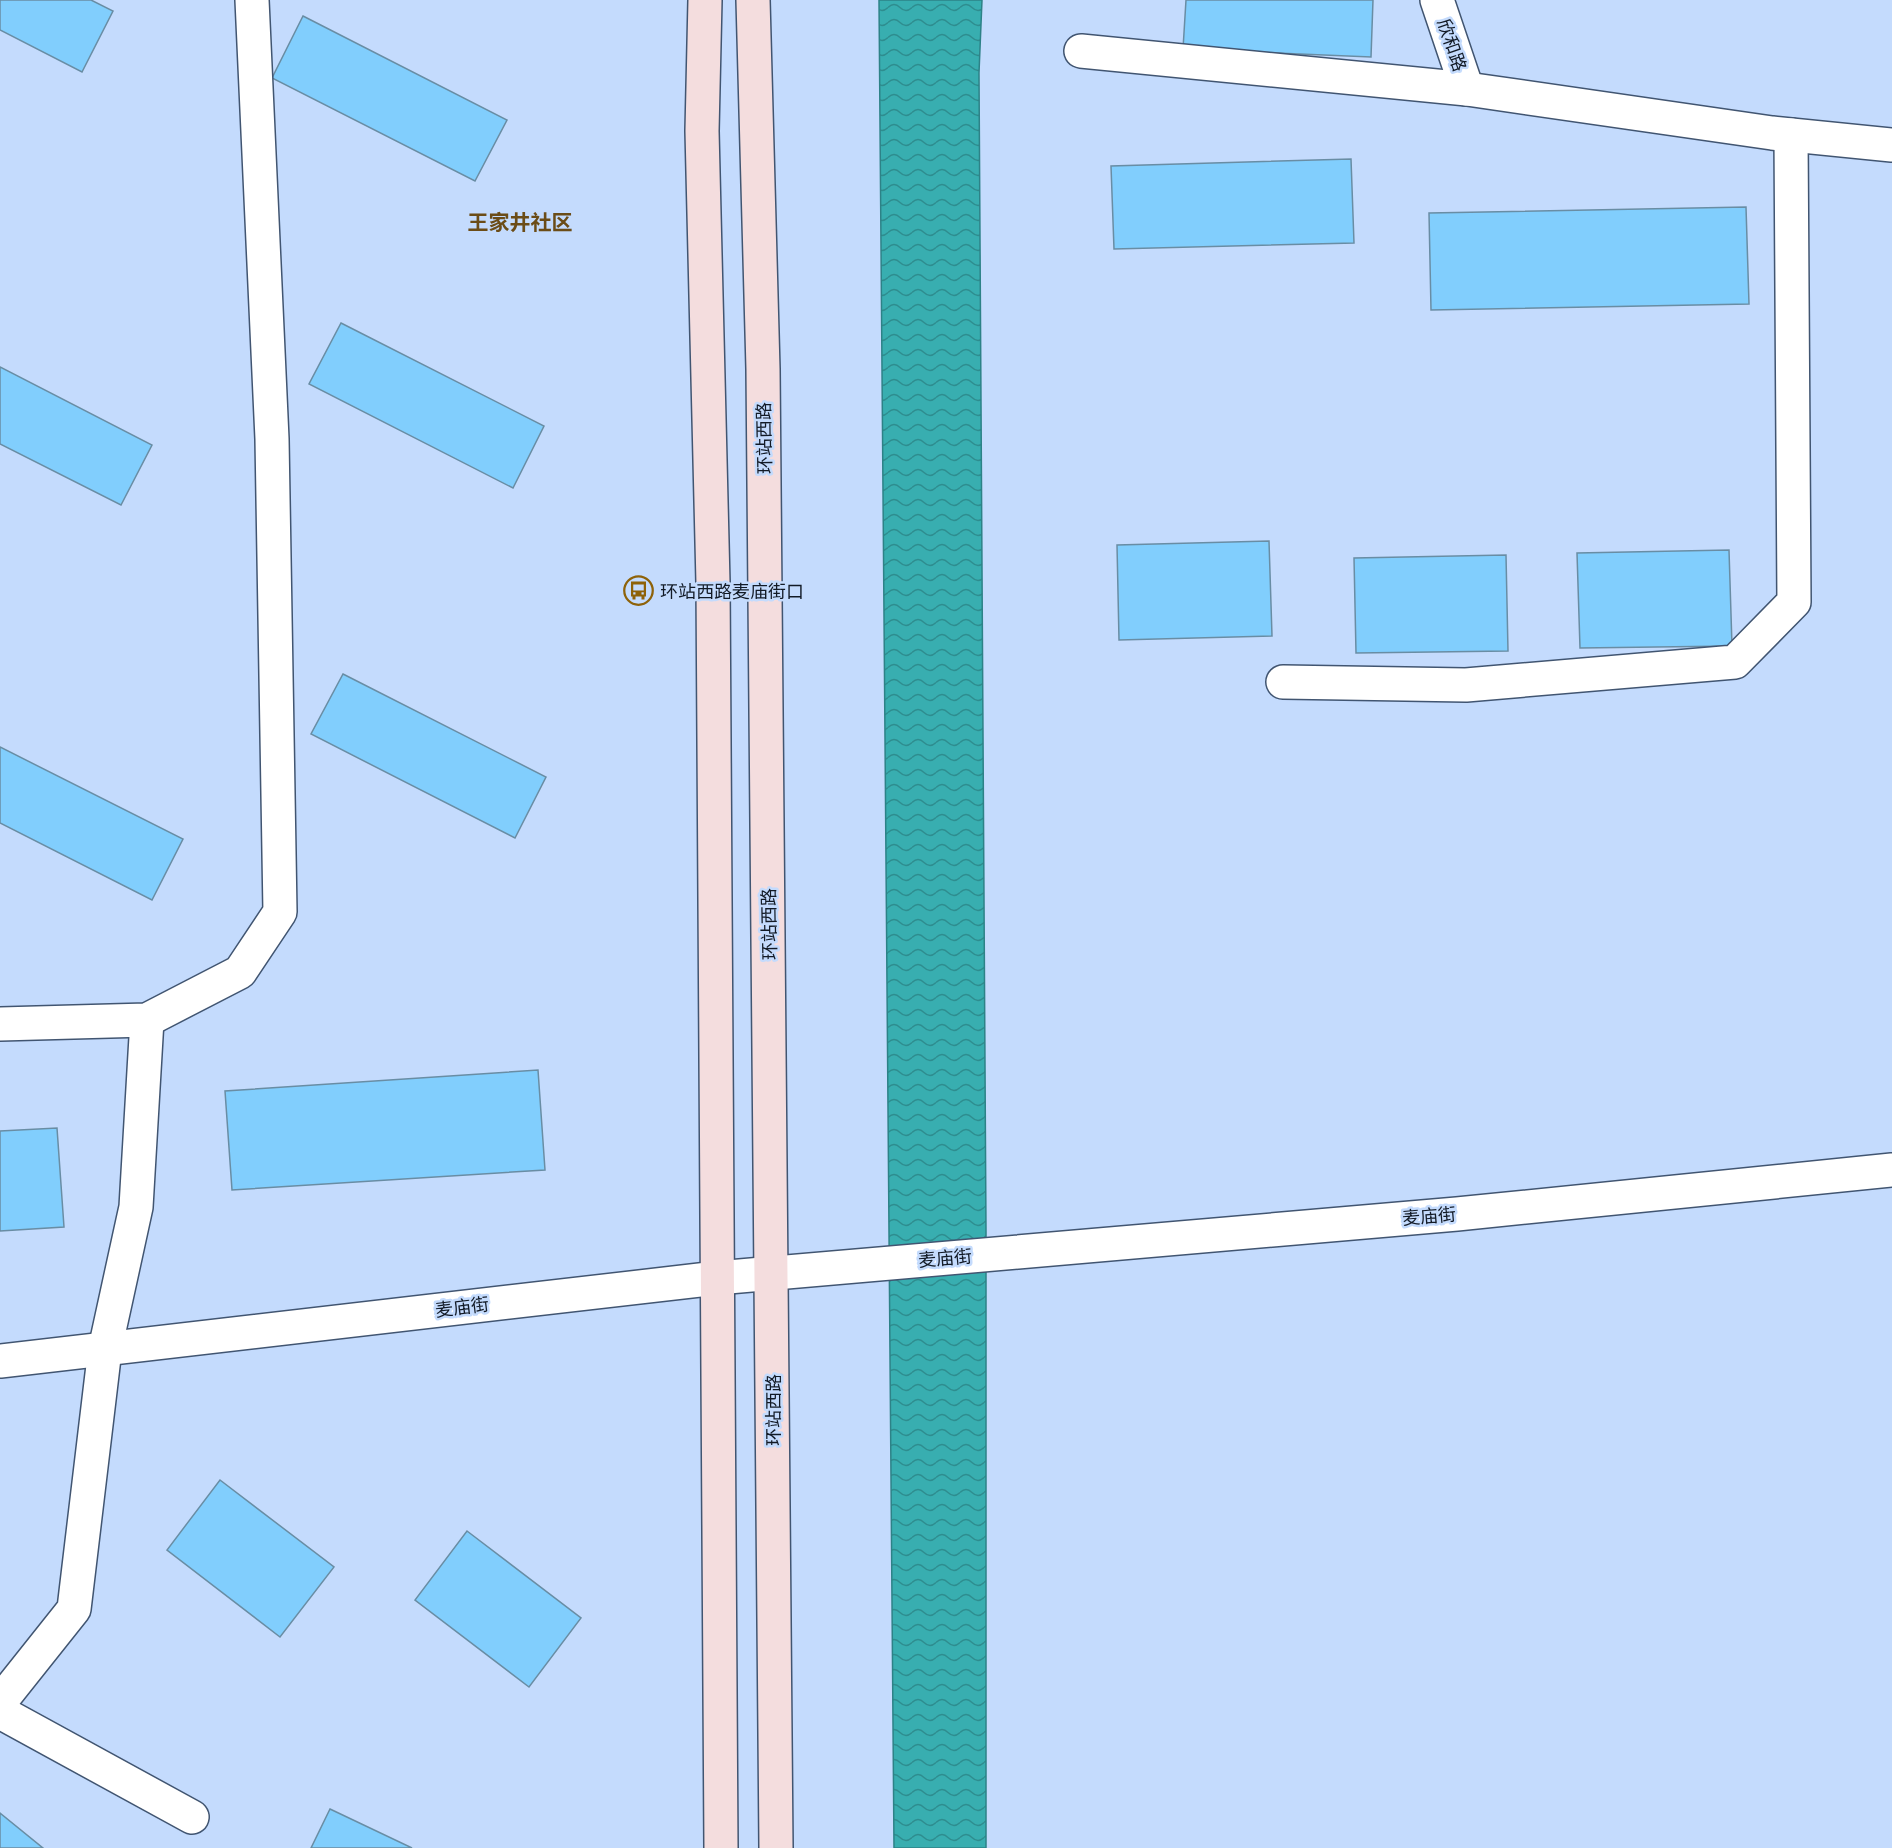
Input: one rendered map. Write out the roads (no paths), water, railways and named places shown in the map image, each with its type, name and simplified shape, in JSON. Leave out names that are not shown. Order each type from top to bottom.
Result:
[{"type":"main road","points":[[705,0],[702,131],[713,583],[721,1848]]},
{"type":"main road","name":"环站西路","points":[[753,0],[763,369],[776,1848]]},
{"type":"street","points":[[0,1024],[147,1020],[240,972],[280,912],[273,439],[252,0]]},
{"type":"street","name":"欣和路","points":[[1437,0],[1467,89]]},
{"type":"street","points":[[1081,51],[1467,89],[1791,135],[1892,145]]},
{"type":"street","points":[[1283,682],[1466,685],[1735,662],[1794,602],[1791,135]]},
{"type":"street","points":[[0,1702],[75,1609],[105,1349],[136,1207],[147,1020]]},
{"type":"street","name":"麦庙街","points":[[0,1361],[717,1278],[1457,1214],[1892,1170]]},
{"type":"street","points":[[0,1712],[192,1817]]},
{"type":"water","points":[[879,0],[982,0],[979,73],[986,1231],[986,1848],[894,1848]]},
{"type":"place","name":"环站西路麦庙街口","points":[[639,591]]},
{"type":"district","name":"王家井社区","points":[[520,222]]}]
